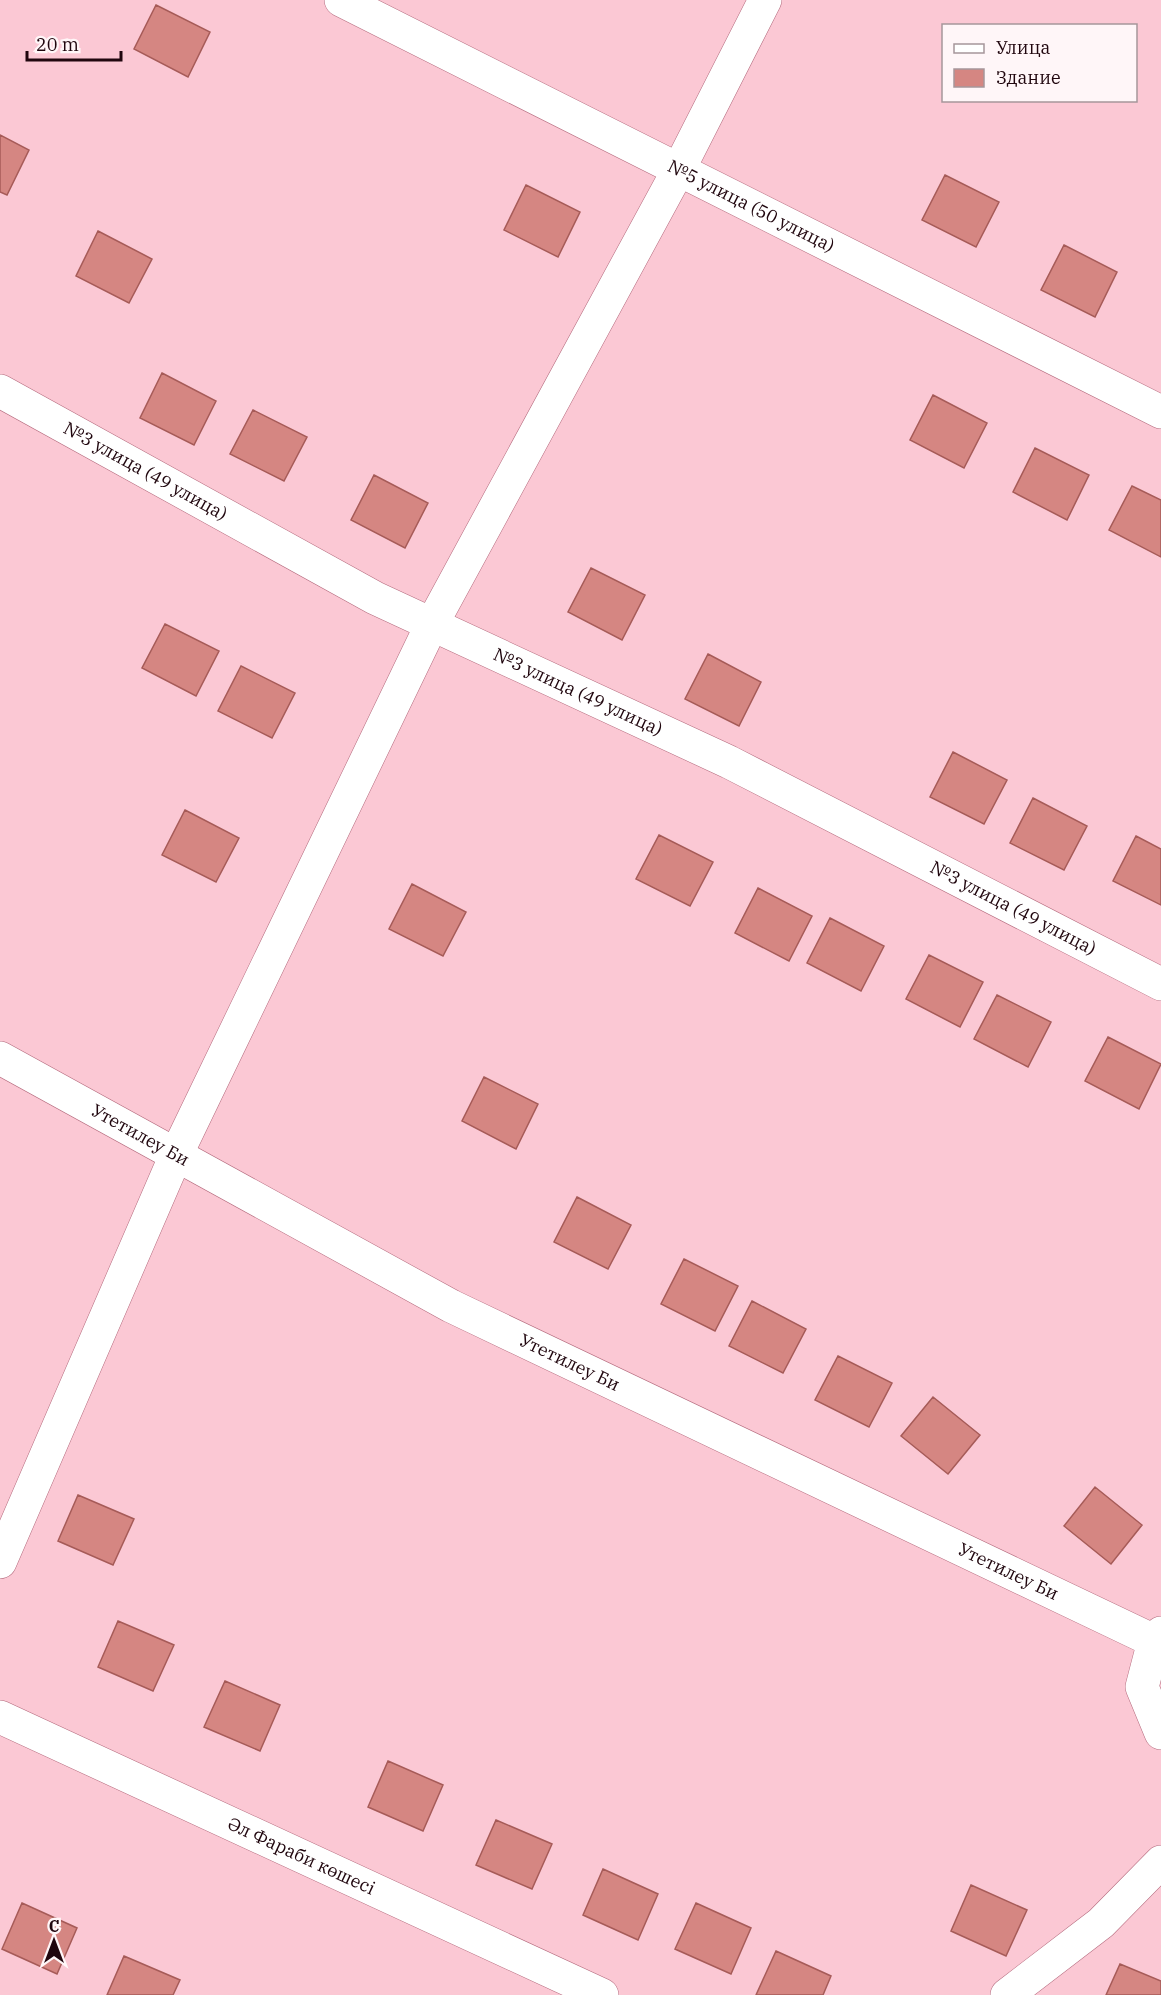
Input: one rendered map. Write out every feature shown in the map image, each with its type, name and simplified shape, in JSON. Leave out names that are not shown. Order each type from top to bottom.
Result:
[{"type":"street","name":"№5 улица (50 улица)","points":[[341,0],[1161,412]]},
{"type":"street","points":[[0,1562],[176,1155],[432,624],[679,169],[765,0]]},
{"type":"street","name":"№3 улица (49 улица)","points":[[0,391],[375,598],[729,762],[1161,984]]},
{"type":"street","name":"Утетилеу Би","points":[[0,1058],[451,1306],[1157,1637]]},
{"type":"street","points":[[1157,1637],[1142,1687],[1161,1733]]},
{"type":"street","name":"Әл Фараби көшесі","points":[[0,1717],[602,1995]]},
{"type":"street","points":[[1007,1995],[1101,1923],[1161,1862]]},
{"type":"building","points":[[156,5],[210,32],[188,77],[134,49]]},
{"type":"building","points":[[0,135],[29,150],[7,195],[0,192]]},
{"type":"building","points":[[945,175],[999,202],[976,247],[922,220]]},
{"type":"building","points":[[526,185],[580,212],[558,257],[504,230]]},
{"type":"building","points":[[98,231],[152,259],[129,303],[76,276]]},
{"type":"building","points":[[1064,245],[1117,272],[1095,317],[1041,290]]},
{"type":"building","points":[[162,373],[216,401],[194,445],[140,418]]},
{"type":"building","points":[[933,395],[987,423],[964,468],[910,440]]},
{"type":"building","points":[[253,410],[307,437],[284,481],[230,454]]},
{"type":"building","points":[[1035,448],[1089,475],[1067,520],[1013,492]]},
{"type":"building","points":[[374,475],[428,503],[405,548],[351,520]]},
{"type":"building","points":[[1132,486],[1161,500],[1161,557],[1109,530]]},
{"type":"building","points":[[591,568],[645,595],[622,640],[568,612]]},
{"type":"building","points":[[165,624],[219,651],[196,696],[142,668]]},
{"type":"building","points":[[708,654],[761,682],[739,726],[685,699]]},
{"type":"building","points":[[241,666],[295,693],[272,738],[218,711]]},
{"type":"building","points":[[953,752],[1007,780],[984,824],[930,797]]},
{"type":"building","points":[[1033,798],[1087,826],[1064,870],[1010,843]]},
{"type":"building","points":[[185,810],[239,838],[216,882],[162,855]]},
{"type":"building","points":[[659,835],[713,862],[690,906],[636,879]]},
{"type":"building","points":[[1136,836],[1161,849],[1161,905],[1113,881]]},
{"type":"building","points":[[412,884],[466,912],[443,956],[389,929]]},
{"type":"building","points":[[758,888],[812,916],[789,961],[735,933]]},
{"type":"building","points":[[830,918],[884,946],[861,991],[807,963]]},
{"type":"building","points":[[929,955],[983,982],[960,1027],[906,999]]},
{"type":"building","points":[[997,995],[1051,1022],[1028,1067],[974,1039]]},
{"type":"building","points":[[1108,1037],[1161,1064],[1139,1109],[1085,1081]]},
{"type":"building","points":[[484,1077],[538,1104],[516,1149],[462,1121]]},
{"type":"building","points":[[577,1197],[631,1225],[608,1269],[554,1242]]},
{"type":"building","points":[[684,1259],[738,1286],[715,1331],[661,1304]]},
{"type":"building","points":[[752,1301],[806,1329],[783,1373],[729,1346]]},
{"type":"building","points":[[838,1356],[892,1383],[869,1427],[815,1400]]},
{"type":"building","points":[[933,1397],[980,1435],[948,1474],[901,1436]]},
{"type":"building","points":[[1095,1487],[1142,1525],[1111,1564],[1064,1526]]},
{"type":"building","points":[[78,1495],[134,1519],[113,1565],[58,1541]]},
{"type":"building","points":[[118,1621],[174,1645],[153,1691],[98,1667]]},
{"type":"building","points":[[225,1681],[280,1705],[260,1751],[204,1727]]},
{"type":"building","points":[[388,1761],[443,1785],[423,1831],[368,1807]]},
{"type":"building","points":[[496,1820],[552,1844],[532,1889],[476,1865]]},
{"type":"building","points":[[603,1869],[658,1894],[638,1940],[583,1915]]},
{"type":"building","points":[[971,1885],[1027,1910],[1006,1956],[951,1931]]},
{"type":"building","points":[[22,1903],[77,1928],[57,1974],[2,1949]]},
{"type":"building","points":[[696,1903],[751,1928],[731,1974],[675,1949]]},
{"type":"building","points":[[776,1951],[831,1976],[823,1995],[756,1995]]},
{"type":"building","points":[[124,1956],[180,1980],[173,1995],[107,1995]]},
{"type":"building","points":[[1120,1964],[1161,1981],[1161,1995],[1106,1995]]}]
